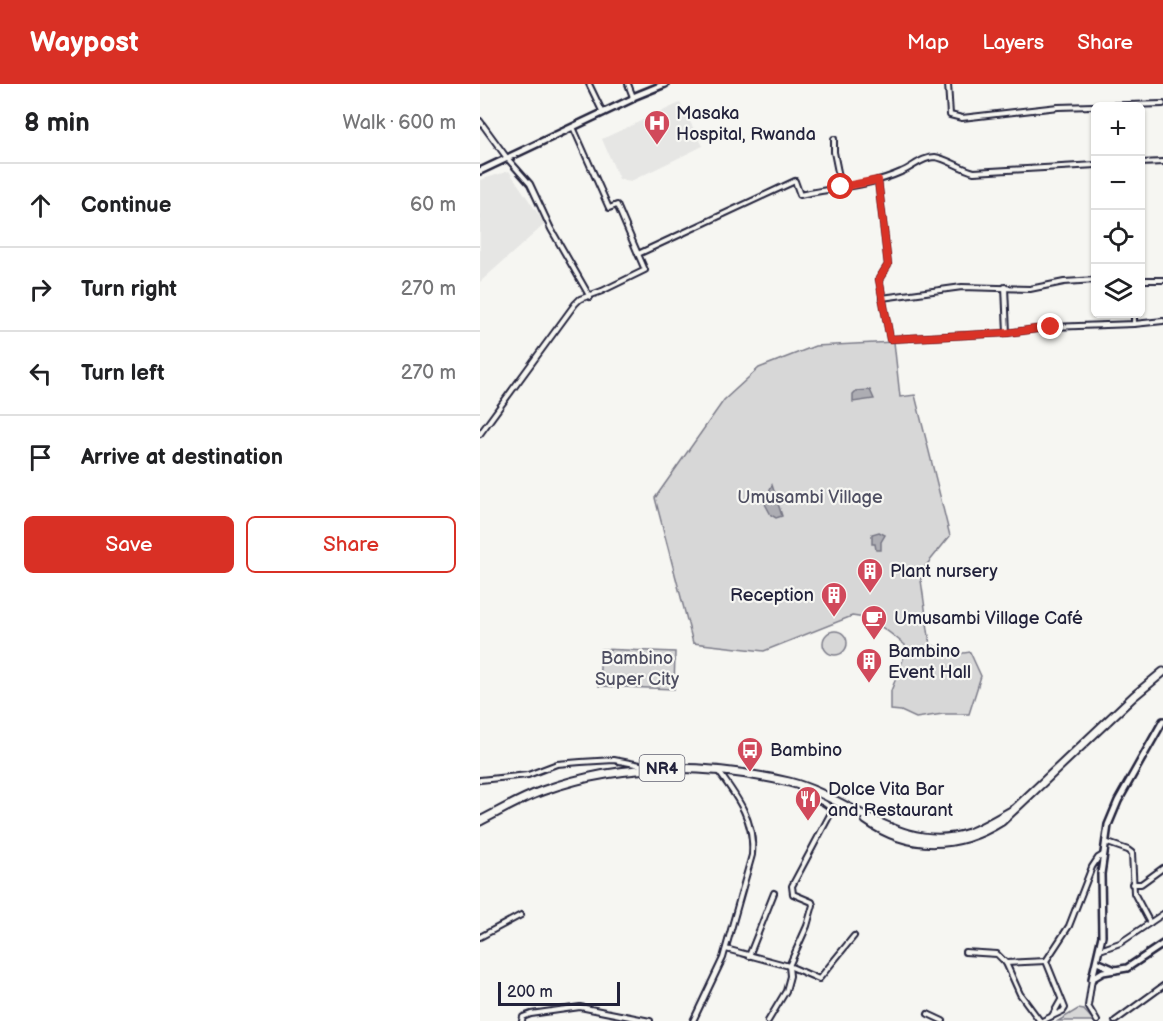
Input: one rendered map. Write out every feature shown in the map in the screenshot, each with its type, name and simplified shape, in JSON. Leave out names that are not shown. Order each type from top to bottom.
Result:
[{"type":"highway","name":"NR4","points":[[480,821],[521,800],[584,778],[627,770],[655,768],[718,771],[799,785],[823,793],[892,835],[932,844],[958,841],[986,831],[1002,821],[1134,696],[1163,672]]},
{"type":"street","points":[[589,84],[603,113]]},
{"type":"street","points":[[628,84],[633,97]]},
{"type":"street","points":[[480,171],[633,97],[665,84]]},
{"type":"street","points":[[948,84],[950,112],[952,116],[962,118],[1058,107],[1163,104]]},
{"type":"street","points":[[480,121],[507,158],[530,183],[551,230],[590,297]]},
{"type":"street","points":[[480,434],[580,299],[590,297],[645,270],[617,205],[609,208],[602,195],[573,127]]},
{"type":"street","points":[[834,139],[834,152],[841,187]]},
{"type":"street","points":[[638,254],[795,182],[800,195],[878,180],[932,157],[974,172],[1091,165]]},
{"type":"street","points":[[1145,163],[1163,162]]},
{"type":"street","points":[[878,180],[888,265],[879,277],[890,339],[1163,321]]},
{"type":"street","points":[[882,298],[962,287],[1030,289],[1064,282],[1091,280]]},
{"type":"street","points":[[1145,280],[1163,280]]},
{"type":"street","points":[[1005,287],[1007,333]]},
{"type":"street","points":[[1134,318],[1134,324]]},
{"type":"street","points":[[1097,1021],[1088,1006],[1100,950],[1101,883],[1108,825],[1118,801],[1163,721]]},
{"type":"street","points":[[480,780],[528,775],[557,764],[580,762],[614,760],[636,762],[655,768]]},
{"type":"street","points":[[693,1021],[707,996],[726,949],[753,844],[750,822],[745,810],[718,771]]},
{"type":"street","points":[[768,1021],[786,991],[790,976],[789,966],[807,926],[813,905],[812,902],[793,894],[791,889],[832,809],[807,796],[799,785]]},
{"type":"street","points":[[1105,842],[1128,850],[1132,854],[1132,884],[1137,903],[1150,923]]},
{"type":"street","points":[[1046,961],[1069,926],[1092,867],[1103,855]]},
{"type":"street","points":[[1132,884],[1141,884],[1163,868]]},
{"type":"street","points":[[749,956],[774,893]]},
{"type":"street","points":[[1100,950],[1120,944],[1163,914]]},
{"type":"street","points":[[480,937],[521,915]]},
{"type":"street","points":[[726,949],[789,966],[819,979],[854,936]]},
{"type":"street","points":[[1092,979],[1100,973],[1127,968],[1162,946]]},
{"type":"street","points":[[965,952],[997,954],[1006,963],[1020,994],[1041,1021],[1064,1010],[1062,999],[1046,961]]},
{"type":"street","points":[[1006,963],[1046,961]]},
{"type":"street","points":[[1097,962],[1116,971]]},
{"type":"street","points":[[1115,1021],[1163,986]]},
{"type":"street","points":[[1052,1017],[1062,999]]},
{"type":"street","points":[[522,1021],[523,1017],[531,1014],[580,1007],[650,1021]]},
{"type":"street","points":[[928,1014],[944,1021]]},
{"type":"shaded area","points":[[680,103],[703,146],[631,181],[619,179],[602,139]]},
{"type":"shaded area","points":[[509,171],[545,224],[480,282],[480,180]]},
{"type":"shaded area","points":[[870,390],[874,399],[853,402],[853,394],[856,391]]},
{"type":"shaded area","points":[[772,485],[782,516],[776,518],[771,515],[764,502]]},
{"type":"shaded area","points":[[879,532],[885,535],[881,542],[881,550],[876,550],[875,544],[872,544],[872,534]]},
{"type":"green space","name":"Umusambi Village","points":[[894,342],[900,397],[915,395],[950,536],[920,573],[930,644],[951,655],[970,652],[981,676],[969,714],[943,714],[916,718],[901,711],[891,710],[891,691],[906,652],[905,645],[880,626],[860,617],[852,616],[764,651],[693,643],[655,498],[724,400],[759,368],[815,346]]},
{"type":"green space","points":[[835,631],[844,634],[847,643],[844,652],[835,655],[826,652],[823,643],[826,634]]},
{"type":"green space","name":"Bambino Super City","points":[[601,649],[675,652],[674,689],[599,686]]},
{"type":"green space","points":[[1078,1009],[1084,1010],[1094,1021],[1058,1021]]},
{"type":"place","name":"Masaka Hospital, Rwanda","points":[[657,146]]},
{"type":"place","name":"Plant nursery","points":[[870,594]]},
{"type":"place","name":"Reception","points":[[834,618]]},
{"type":"place","name":"Umusambi Village Café","points":[[874,641]]},
{"type":"place","name":"Bambino Event Hall","points":[[869,684]]},
{"type":"place","name":"Bambino","points":[[750,773]]},
{"type":"place","name":"Dolce Vita Bar and Restaurant","points":[[808,822]]},
{"type":"route","points":[[841,187],[878,180],[888,265],[879,279],[890,339],[1007,333],[1051,327]]}]
